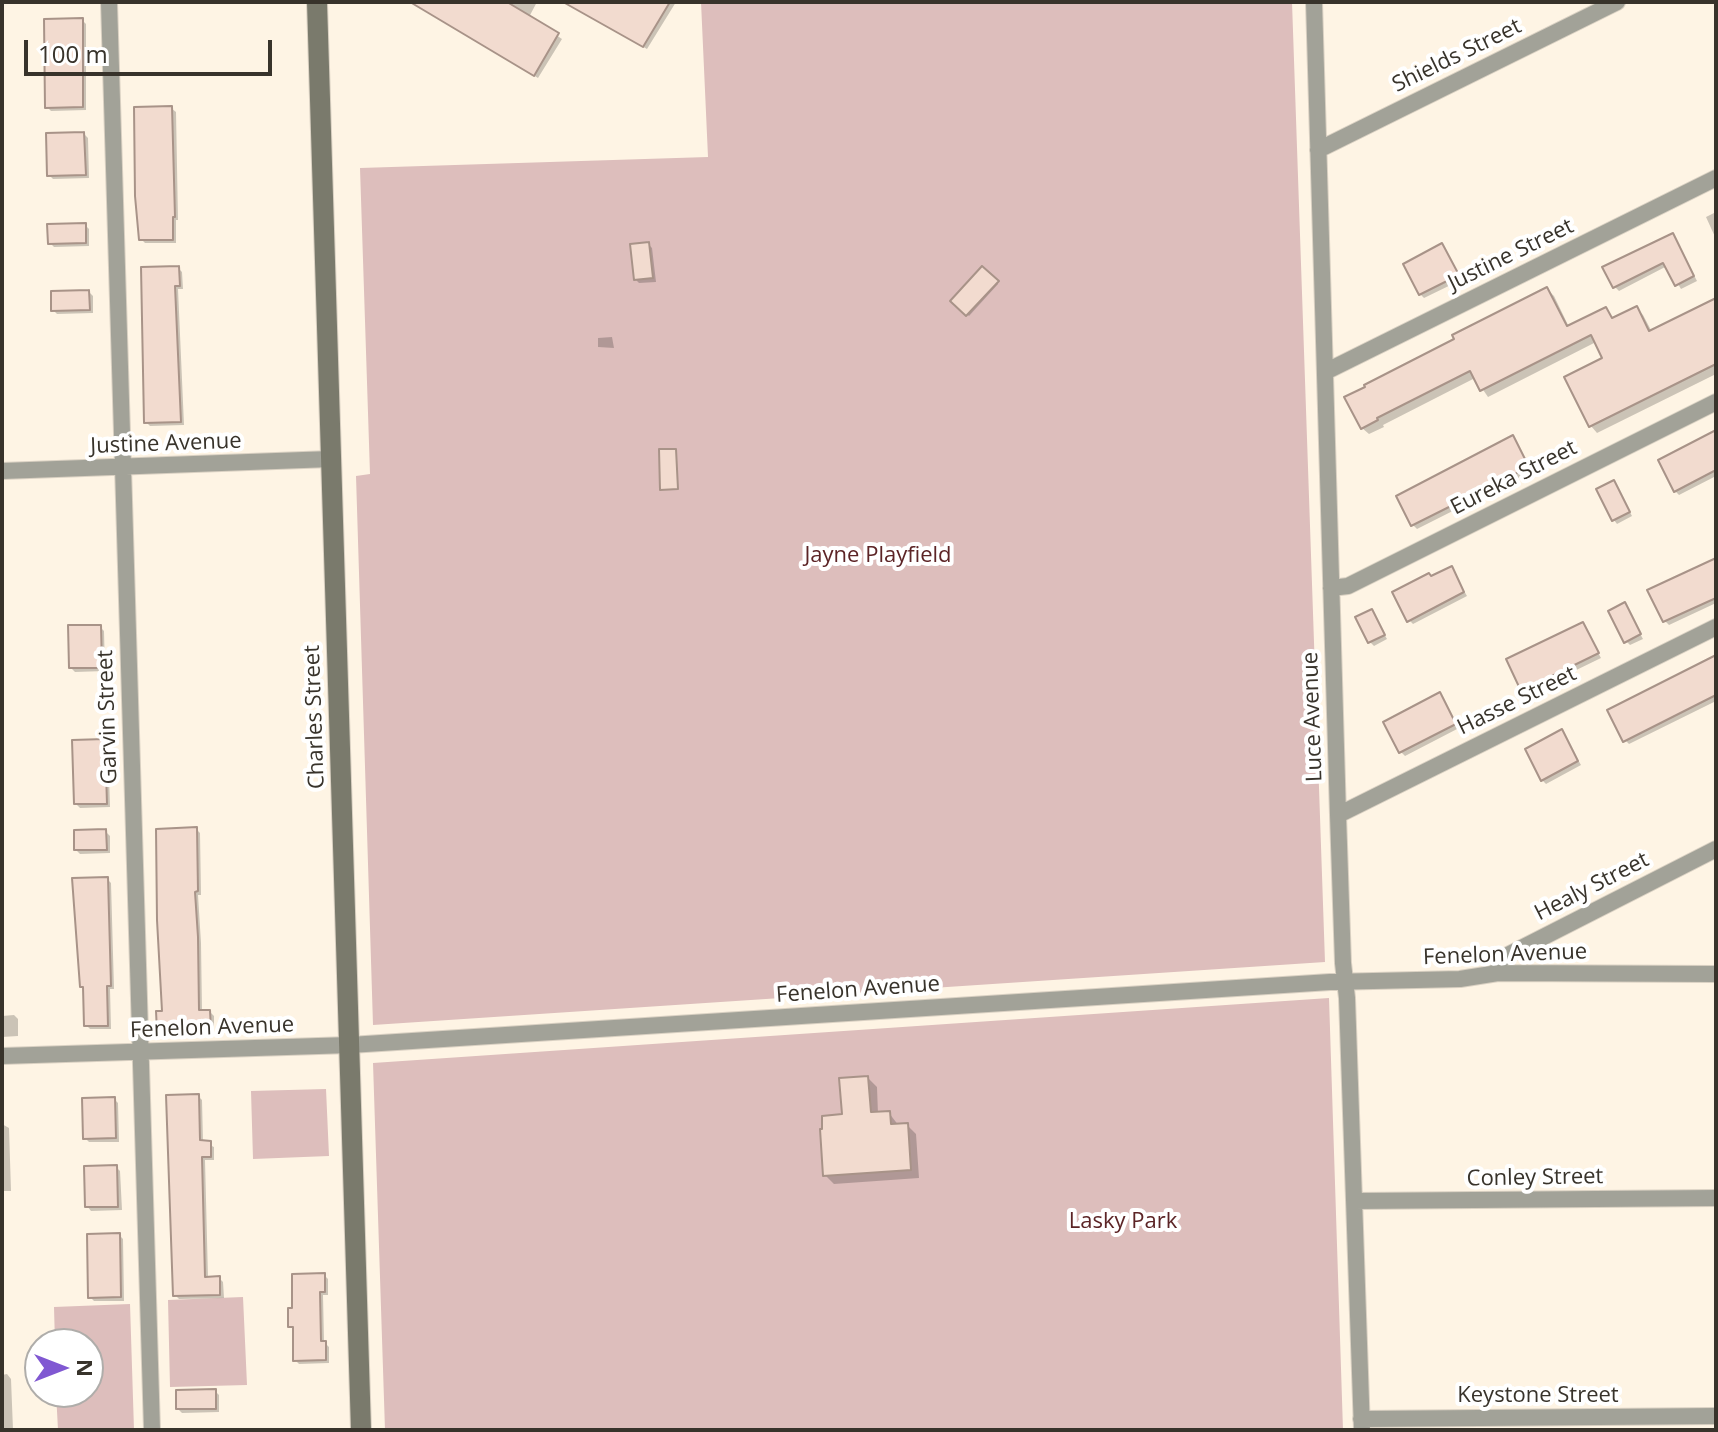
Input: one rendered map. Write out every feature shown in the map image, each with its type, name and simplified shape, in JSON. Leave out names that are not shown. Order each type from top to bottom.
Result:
[{"type":"street","name":"Garvin Street","points":[[109,2],[152,1430]]},
{"type":"street","name":"Charles Street","points":[[317,2],[361,1430]]},
{"type":"street","name":"Luce Avenue","points":[[1314,2],[1338,815],[1362,1424]]},
{"type":"street","name":"Shields Street","points":[[1318,150],[1617,2]]},
{"type":"street","name":"Justine Street","points":[[1325,372],[1716,178]]},
{"type":"street","name":"Eureka Street","points":[[1331,588],[1348,586],[1716,402]]},
{"type":"street","name":"Justine Avenue","points":[[2,471],[331,459]]},
{"type":"street","name":"Hasse Street","points":[[1338,815],[1716,627]]},
{"type":"street","name":"Healy Street","points":[[1498,973],[1499,961],[1508,955],[1716,849]]},
{"type":"street","name":"Fenelon Avenue","points":[[2,1056],[350,1045],[1345,981],[1460,979],[1498,973],[1716,974]]},
{"type":"street","name":"Conley Street","points":[[1354,1201],[1716,1198]]},
{"type":"street","name":"Keystone Street","points":[[1362,1424],[1716,1416]]},
{"type":"green space","name":"Jayne Playfield","points":[[701,2],[1292,2],[1325,962],[373,1025],[356,476],[370,474],[360,168],[708,157]]},
{"type":"green space","name":"Lasky Park","points":[[1329,998],[1343,1430],[385,1430],[373,1063]]},
{"type":"green space","points":[[326,1089],[329,1156],[253,1159],[251,1091]]},
{"type":"green space","points":[[243,1297],[247,1385],[170,1387],[168,1300]]},
{"type":"green space","points":[[130,1304],[134,1430],[58,1430],[57,1408],[104,1408],[104,1328],[55,1328],[54,1307]]},
{"type":"building","points":[[410,2],[507,2],[559,33],[534,76]]},
{"type":"building","points":[[563,2],[670,2],[643,47]]},
{"type":"building","points":[[83,18],[83,107],[45,108],[44,19]]},
{"type":"building","points":[[172,106],[173,240],[139,240],[134,107]]},
{"type":"building","points":[[84,132],[86,175],[47,176],[46,133]]},
{"type":"building","points":[[86,223],[86,243],[48,244],[47,224]]},
{"type":"building","points":[[1673,233],[1694,276],[1675,286],[1663,263],[1613,288],[1602,267]]},
{"type":"building","points":[[649,242],[653,278],[634,280],[630,244]]},
{"type":"building","points":[[1442,243],[1459,275],[1419,295],[1403,264]]},
{"type":"building","points":[[179,266],[180,286],[175,286],[181,422],[144,423],[141,267]]},
{"type":"building","points":[[982,266],[999,281],[966,316],[950,301]]},
{"type":"building","points":[[1547,287],[1567,326],[1606,307],[1612,318],[1637,306],[1649,331],[1716,298],[1716,364],[1589,427],[1564,377],[1602,358],[1591,335],[1480,391],[1470,371],[1361,429],[1344,397],[1454,339],[1452,335]]},
{"type":"building","points":[[89,290],[90,310],[51,311],[51,291]]},
{"type":"building","points":[[1716,430],[1716,470],[1674,492],[1658,460]]},
{"type":"building","points":[[1513,435],[1529,467],[1411,526],[1396,496]]},
{"type":"building","points":[[659,449],[676,449],[678,489],[660,490]]},
{"type":"building","points":[[1614,480],[1630,512],[1612,521],[1596,489]]},
{"type":"building","points":[[1716,558],[1716,598],[1663,622],[1647,590]]},
{"type":"building","points":[[1452,566],[1464,592],[1407,622],[1392,592],[1429,573],[1431,576]]},
{"type":"building","points":[[1625,602],[1641,634],[1624,643],[1608,611]]},
{"type":"building","points":[[1372,609],[1385,635],[1368,643],[1355,617]]},
{"type":"building","points":[[1583,622],[1599,653],[1521,691],[1506,659]]},
{"type":"building","points":[[68,625],[101,625],[102,668],[69,668]]},
{"type":"building","points":[[1716,655],[1716,695],[1623,742],[1607,710]]},
{"type":"building","points":[[1440,692],[1456,724],[1399,753],[1383,722]]},
{"type":"building","points":[[1562,729],[1578,761],[1541,781],[1525,749]]},
{"type":"building","points":[[105,739],[107,804],[74,804],[72,740]]},
{"type":"building","points":[[197,827],[198,891],[195,892],[199,1010],[210,1010],[211,1030],[157,1032],[156,1011],[162,1011],[156,829]]},
{"type":"building","points":[[106,829],[107,850],[74,850],[74,830]]},
{"type":"building","points":[[108,877],[111,986],[107,986],[108,1026],[84,1026],[72,878]]},
{"type":"building","points":[[868,1076],[871,1112],[890,1111],[891,1124],[908,1123],[911,1170],[823,1176],[822,1116],[842,1114],[839,1078]]},
{"type":"building","points":[[199,1094],[200,1140],[211,1141],[211,1157],[202,1157],[205,1277],[220,1276],[220,1295],[173,1296],[166,1095]]},
{"type":"building","points":[[115,1097],[116,1138],[83,1139],[82,1098]]},
{"type":"building","points":[[117,1165],[118,1207],[85,1207],[84,1166]]},
{"type":"building","points":[[120,1233],[121,1297],[88,1298],[87,1234]]},
{"type":"building","points":[[325,1273],[325,1292],[320,1292],[321,1341],[326,1341],[326,1360],[293,1361],[293,1327],[288,1327],[288,1308],[292,1308],[292,1274]]},
{"type":"building","points":[[216,1389],[216,1409],[176,1409],[176,1390]]}]
